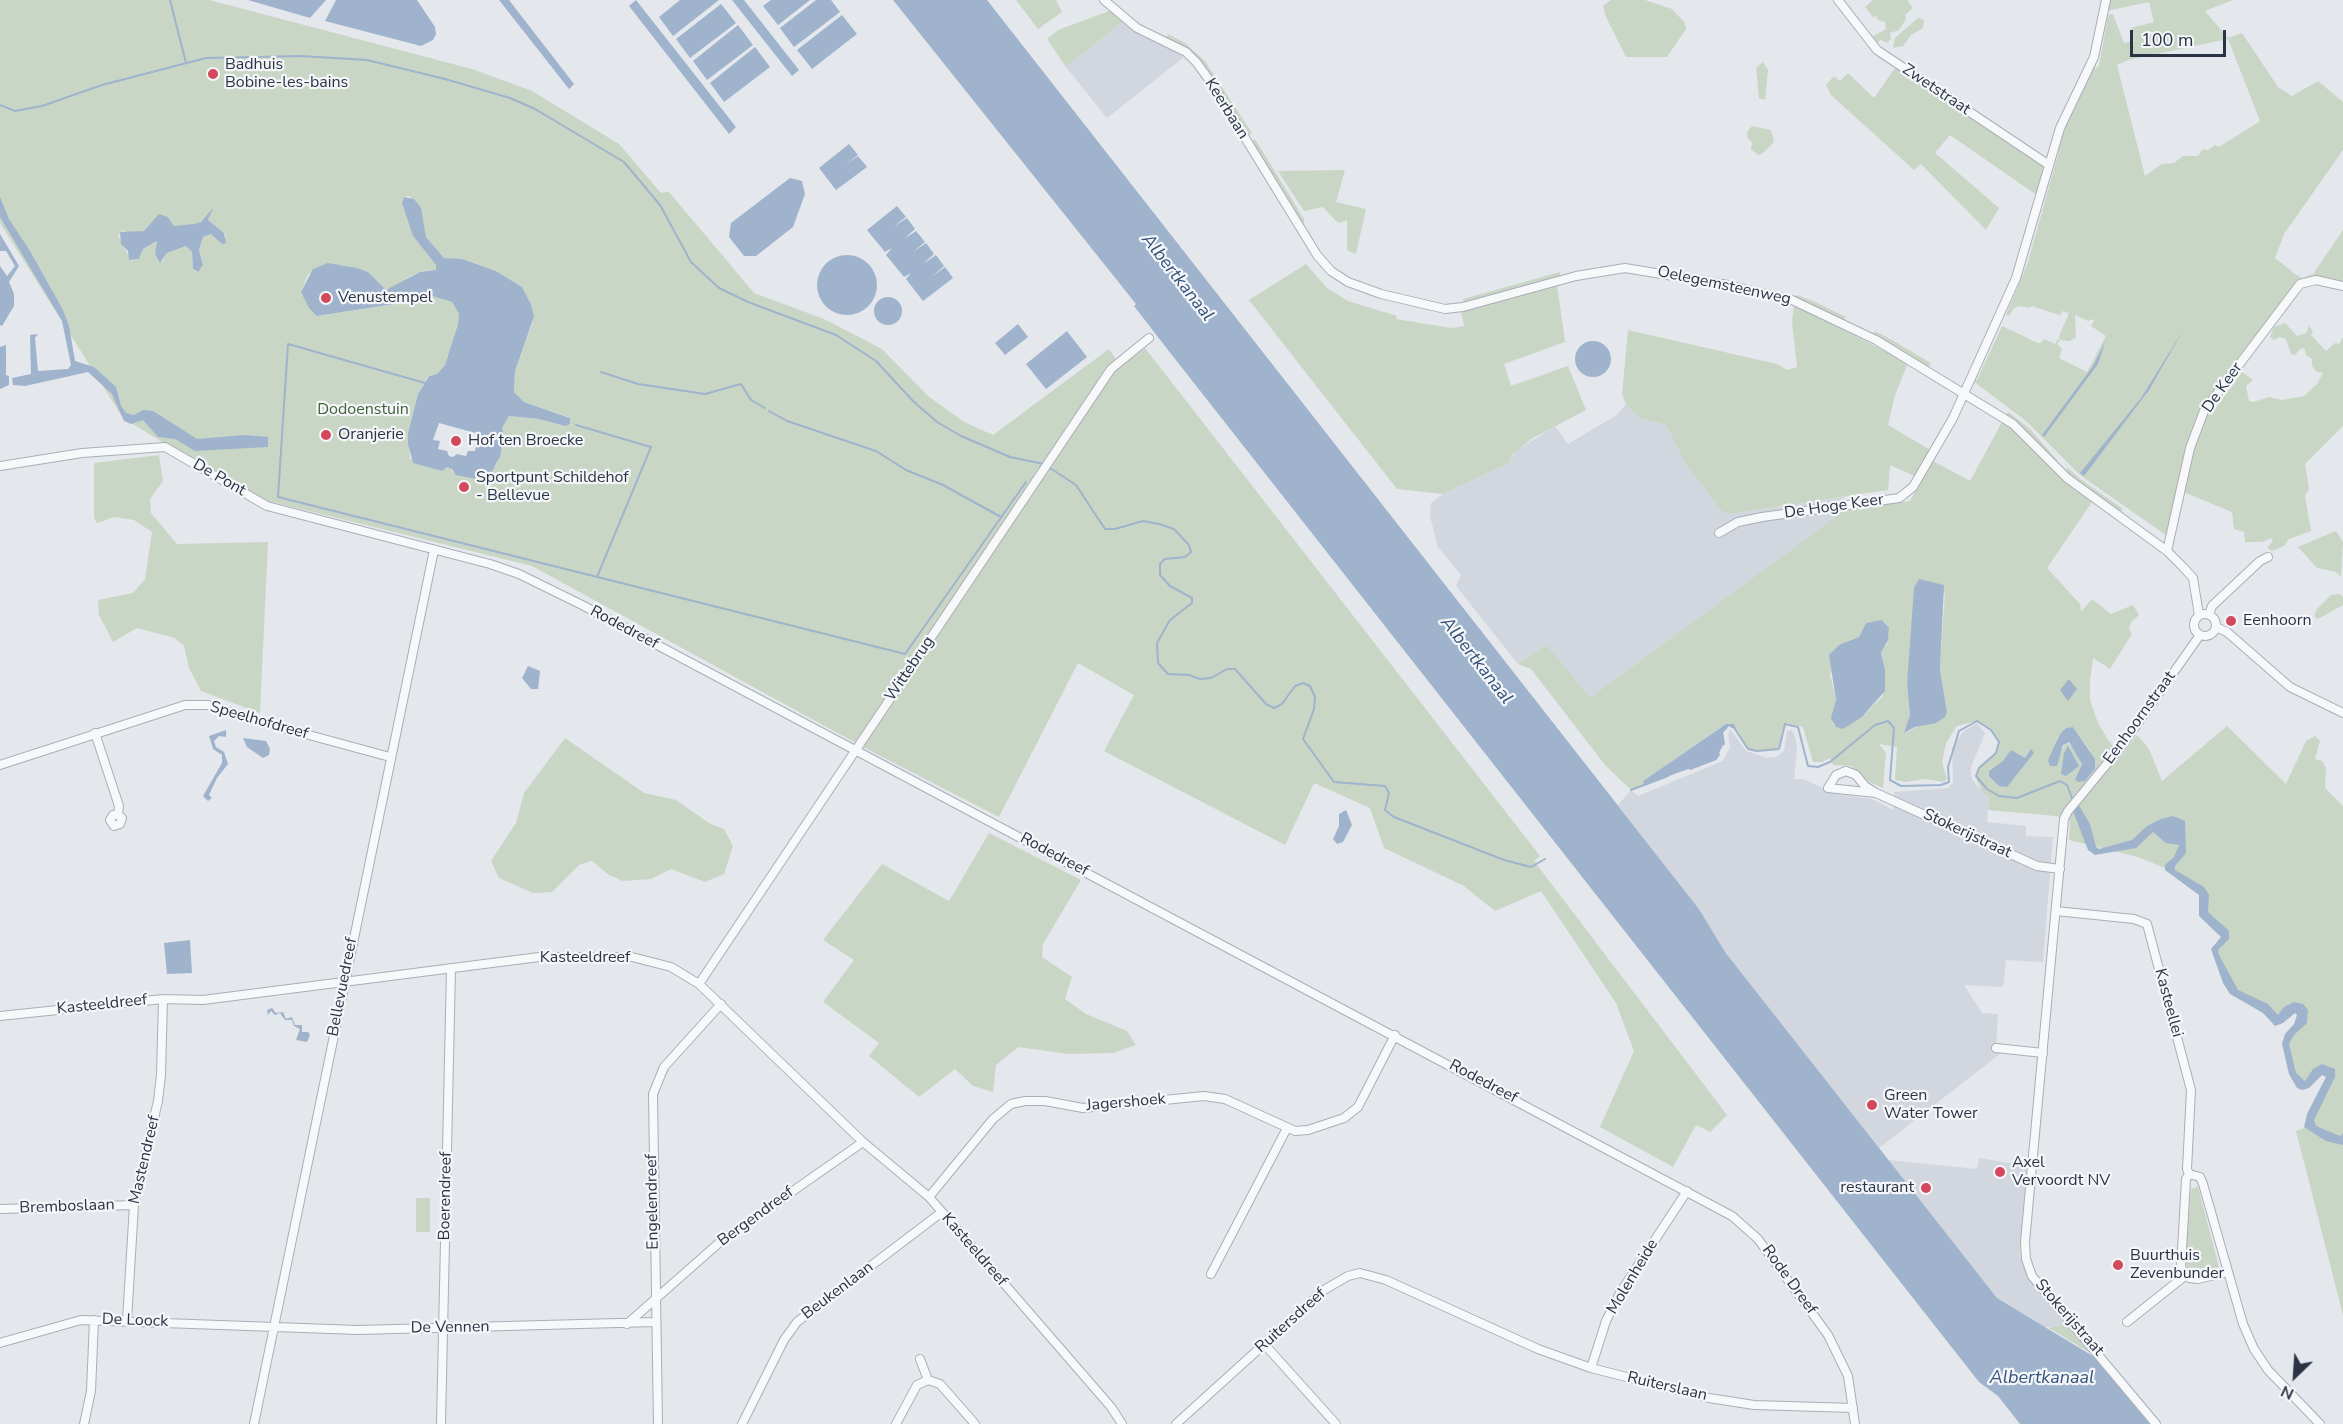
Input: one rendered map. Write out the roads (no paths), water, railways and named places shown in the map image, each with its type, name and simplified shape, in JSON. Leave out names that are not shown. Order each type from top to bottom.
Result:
[{"type":"street","name":"Keerbaan","points":[[1104,0],[1137,28],[1186,52],[1197,63],[1314,251]]},
{"type":"street","name":"Zwetstraat","points":[[1838,0],[1877,50],[2049,165]]},
{"type":"street","points":[[1965,393],[2016,278],[2060,128],[2094,57],[2106,0]]},
{"type":"street","name":"Oelegemsteenweg","points":[[1314,251],[1331,271],[1348,282],[1372,292],[1438,309],[1463,307],[1576,276],[1625,268],[1648,270],[1770,293],[1802,304],[1860,332],[1965,393],[2013,424],[2074,483],[2167,551],[2193,578],[2196,594],[2205,614],[2194,625],[2200,635]]},
{"type":"street","name":"De Keer","points":[[2167,551],[2190,448],[2204,411],[2300,284],[2313,280],[2343,286]]},
{"type":"street","name":"Wittebrug","points":[[699,984],[1111,369],[1149,338]]},
{"type":"street","name":"De Hoge Keer","points":[[1719,533],[1738,522],[1903,497],[1917,482],[1965,393]]},
{"type":"street","name":"De Pont","points":[[0,466],[82,453],[165,447],[267,506],[434,550]]},
{"type":"street","name":"Rodedreef","points":[[434,550],[519,574],[1666,1180]]},
{"type":"street","name":"Bellevuedreef","points":[[254,1424],[434,550]]},
{"type":"street","points":[[2214,630],[2215,619],[2205,614],[2259,561],[2268,557]]},
{"type":"street","points":[[2200,635],[2214,630],[2239,642],[2290,687],[2343,713]]},
{"type":"street","name":"Eenhoornstraat","points":[[2077,800],[2121,747],[2200,635]]},
{"type":"street","name":"Speelhofdreef","points":[[0,765],[185,705],[208,705],[250,720],[390,757]]},
{"type":"street","points":[[95,733],[119,806],[118,815]]},
{"type":"street","name":"Stokerijstraat","points":[[1876,793],[1828,788],[1836,775],[1846,771],[1856,775],[1865,786],[1876,793],[2037,866],[2060,869]]},
{"type":"street","name":"Stokerijstraat","points":[[2077,800],[2064,819],[2025,1242],[2027,1265],[2039,1285],[2156,1424]]},
{"type":"street","name":"Kasteellei","points":[[2056,911],[2134,919],[2147,924],[2191,1090],[2187,1169],[2189,1174],[2186,1179],[2180,1262],[2186,1275]]},
{"type":"street","name":"Kasteeldreef","points":[[0,1016],[163,999],[203,1000],[539,957],[632,957],[671,967],[699,984],[863,1142],[929,1197],[1112,1407],[1122,1424]]},
{"type":"street","name":"Boerendreef","points":[[441,1424],[451,968]]},
{"type":"street","name":"Mastendreef","points":[[127,1320],[134,1205],[158,1101],[163,999]]},
{"type":"street","name":"Engelendreef","points":[[658,1424],[653,1094],[664,1066],[721,1004]]},
{"type":"street","name":"Jagershoek","points":[[929,1197],[993,1119],[1011,1104],[1025,1101],[1045,1101],[1083,1108],[1204,1096],[1232,1102],[1295,1131],[1308,1130],[1344,1119],[1352,1113],[1395,1035]]},
{"type":"street","points":[[1996,1048],[2043,1053]]},
{"type":"street","points":[[1211,1274],[1287,1128]]},
{"type":"street","name":"Bergendreef","points":[[655,1300],[720,1242],[863,1142]]},
{"type":"street","points":[[2189,1174],[2200,1177],[2203,1184],[2242,1324],[2254,1349],[2268,1370],[2320,1424]]},
{"type":"street","name":"Rode Dreef","points":[[1666,1180],[1732,1216],[1758,1239],[1828,1335],[1848,1376],[1855,1424]]},
{"type":"street","name":"Molenheide","points":[[1591,1368],[1606,1321],[1620,1293],[1687,1191]]},
{"type":"street","name":"Bremboslaan","points":[[0,1209],[134,1205]]},
{"type":"street","name":"Beukenlaan","points":[[742,1424],[784,1340],[797,1322],[942,1212]]},
{"type":"street","points":[[2127,1322],[2186,1275],[2203,1280],[2227,1272]]},
{"type":"street","name":"Ruitersdreef","points":[[1176,1424],[1324,1290],[1348,1276],[1360,1274],[1386,1280],[1490,1328]]},
{"type":"street","points":[[626,1324],[655,1300]]},
{"type":"street","points":[[84,1424],[91,1391],[94,1320]]},
{"type":"street","name":"De Loock","points":[[0,1343],[68,1322],[94,1320],[274,1328]]},
{"type":"street","name":"De Vennen","points":[[274,1328],[358,1330],[656,1322]]},
{"type":"street","name":"Ruiterslaan","points":[[1490,1328],[1591,1368],[1699,1396],[1754,1405],[1853,1408]]},
{"type":"street","points":[[1265,1345],[1336,1424]]},
{"type":"street","points":[[920,1359],[928,1380]]},
{"type":"street","points":[[896,1424],[917,1385],[928,1380],[940,1384],[975,1424]]},
{"type":"water","points":[[248,0],[326,0],[310,18]]},
{"type":"water","points":[[336,0],[417,0],[435,27],[436,34],[433,40],[421,46],[325,21]]},
{"type":"water","points":[[499,0],[509,0],[574,84],[569,89]]},
{"type":"water","points":[[636,0],[736,127],[729,134],[629,6]]},
{"type":"water","points":[[680,0],[719,0],[673,36],[659,17]]},
{"type":"water","points":[[732,0],[744,0],[799,70],[792,76]]},
{"type":"water","points":[[771,0],[810,0],[778,25],[763,6]]},
{"type":"water","points":[[816,0],[831,0],[840,12],[794,47],[780,28]]},
{"type":"water","name":"Albertkanaal","points":[[893,0],[987,0],[1699,909],[1725,952],[1997,1298],[2101,1361],[2150,1424],[2020,1424],[1998,1396],[1979,1382],[1168,350],[1134,306],[1136,304]]},
{"type":"water","points":[[721,4],[736,23],[690,58],[676,39]]},
{"type":"water","points":[[842,15],[857,34],[812,69],[797,50]]},
{"type":"water","points":[[738,25],[753,45],[707,80],[693,61]]},
{"type":"water","points":[[755,47],[770,67],[724,102],[710,83]]},
{"type":"water","points":[[849,144],[858,155],[845,165],[858,156],[867,167],[836,190],[819,168]]},
{"type":"water","points":[[790,178],[802,181],[805,194],[793,227],[756,256],[744,256],[729,237],[731,223]]},
{"type":"water","points":[[0,197],[9,219],[63,310],[69,326],[75,361],[94,367],[116,387],[121,406],[126,413],[134,415],[143,410],[153,411],[197,439],[245,435],[268,437],[268,447],[195,451],[175,439],[158,437],[143,420],[131,424],[124,421],[112,394],[88,372],[25,386],[13,385],[12,378],[31,374],[30,335],[38,334],[35,338],[38,371],[68,369],[71,365],[62,321],[0,217]]},
{"type":"water","points":[[404,197],[414,199],[421,208],[426,237],[444,258],[462,259],[496,271],[522,287],[531,304],[534,317],[515,371],[514,392],[524,402],[570,418],[570,424],[565,426],[539,419],[509,416],[502,428],[504,437],[500,457],[491,473],[481,480],[456,475],[452,469],[447,467],[442,471],[413,463],[408,444],[408,433],[418,394],[429,376],[437,374],[445,365],[458,324],[459,314],[452,302],[429,295],[407,302],[317,316],[309,308],[301,292],[313,269],[328,263],[368,272],[386,290],[420,272],[436,270],[436,265],[413,236],[402,203]],"holes":[[[439,423],[479,434],[475,451],[468,451],[466,456],[457,454],[453,457],[449,456],[447,451],[438,449],[440,441],[433,440]]]},
{"type":"water","points":[[897,206],[906,217],[893,227],[907,218],[915,229],[904,239],[916,231],[925,242],[913,252],[926,243],[934,254],[923,264],[936,255],[944,266],[932,277],[945,267],[953,278],[923,301],[906,279],[911,273],[904,277],[886,255],[892,248],[885,252],[867,230]]},
{"type":"water","points":[[213,208],[208,220],[224,233],[226,243],[222,244],[211,234],[203,237],[199,250],[203,265],[198,272],[193,269],[192,252],[186,246],[167,253],[160,263],[155,254],[157,241],[143,249],[139,259],[129,260],[128,251],[121,244],[120,232],[144,231],[159,214],[168,217],[174,226],[194,224],[201,222]]},
{"type":"water","points":[[0,234],[19,266],[9,282],[14,294],[14,306],[2,326],[0,325],[0,266],[7,276],[15,266],[6,251],[0,251]]},
{"type":"water","points":[[841,255],[853,255],[864,260],[872,268],[877,285],[875,297],[864,310],[853,315],[841,315],[830,310],[822,302],[817,291],[817,279],[822,268],[830,260]]},
{"type":"water","points":[[888,297],[898,301],[902,311],[898,321],[888,325],[878,321],[874,311],[878,301]]},
{"type":"water","points":[[1018,324],[1028,337],[1005,355],[995,343]]},
{"type":"water","points":[[2184,329],[2149,390],[2084,476],[2080,473],[2141,398]]},
{"type":"water","points":[[1067,331],[1087,357],[1046,389],[1026,364]]},
{"type":"water","points":[[1593,341],[1606,346],[1611,359],[1606,372],[1593,377],[1580,372],[1575,359],[1580,346]]},
{"type":"water","points":[[2105,342],[2098,364],[2044,437],[2042,435],[2093,366]]},
{"type":"water","points":[[6,345],[6,375],[9,376],[9,385],[0,389],[0,347]]},
{"type":"water","points":[[1919,579],[1944,585],[1940,670],[1947,712],[1945,717],[1936,723],[1915,727],[1904,733],[1910,715],[1907,684],[1914,588]]},
{"type":"water","points":[[1882,620],[1889,628],[1888,640],[1881,653],[1885,669],[1885,691],[1862,717],[1843,729],[1836,727],[1831,718],[1836,700],[1829,655],[1839,645],[1859,637],[1866,623]]},
{"type":"water","points":[[528,666],[540,671],[538,689],[531,689],[522,678]]},
{"type":"water","points":[[2069,679],[2077,689],[2068,701],[2060,690]]},
{"type":"water","points":[[1726,724],[1734,724],[1737,730],[1728,726],[1723,732],[1724,743],[1716,759],[1644,785],[1643,781]]},
{"type":"water","points":[[2073,727],[2095,759],[2095,769],[2085,781],[2078,782],[2075,779],[2082,764],[2069,742],[2063,745],[2057,766],[2050,766],[2048,760],[2060,734],[2066,728]]},
{"type":"water","points":[[226,730],[226,737],[219,736],[214,741],[216,747],[224,752],[228,764],[217,778],[209,795],[212,798],[208,801],[203,796],[222,763],[222,755],[213,749],[209,736]]},
{"type":"water","points":[[243,738],[266,741],[270,749],[269,755],[263,758],[247,747]]},
{"type":"water","points":[[2068,746],[2079,766],[2066,776],[2061,774],[2064,753]]},
{"type":"water","points":[[2031,749],[2034,753],[2007,787],[1999,786],[1989,776],[1989,771],[2003,761],[2011,750],[2025,758]]},
{"type":"water","points":[[2078,804],[2090,824],[2096,847],[2099,849],[2132,840],[2147,826],[2161,819],[2173,816],[2185,821],[2186,853],[2175,866],[2175,870],[2204,887],[2209,895],[2208,912],[2229,931],[2229,939],[2218,953],[2238,990],[2268,1004],[2278,1015],[2284,1007],[2294,1002],[2303,1004],[2308,1010],[2307,1023],[2294,1035],[2289,1044],[2296,1073],[2305,1081],[2313,1069],[2322,1064],[2335,1069],[2335,1077],[2314,1120],[2316,1126],[2341,1136],[2343,1133],[2343,1145],[2326,1141],[2304,1127],[2307,1114],[2326,1077],[2322,1075],[2309,1088],[2302,1090],[2297,1088],[2289,1074],[2282,1044],[2285,1034],[2294,1024],[2297,1015],[2295,1013],[2283,1023],[2275,1026],[2263,1013],[2230,994],[2223,983],[2211,949],[2221,937],[2199,916],[2199,895],[2165,870],[2165,865],[2174,857],[2179,845],[2166,843],[2153,832],[2136,848],[2095,855],[2088,850],[2073,811]]},
{"type":"water","points":[[1346,810],[1352,825],[1343,842],[1337,844],[1333,839],[1339,826],[1339,814]]},
{"type":"water","points":[[190,940],[192,973],[167,974],[164,943]]},
{"type":"water","points":[[272,1008],[276,1013],[283,1012],[286,1019],[292,1017],[295,1025],[302,1025],[302,1032],[308,1032],[310,1035],[307,1042],[296,1040],[300,1029],[294,1026],[292,1020],[285,1020],[280,1013],[275,1015],[271,1011],[268,1015],[267,1010]]},
{"type":"waterway","points":[[170,0],[186,63]]},
{"type":"waterway","points":[[0,105],[15,111],[42,106],[102,85],[206,58],[301,56],[367,60],[510,98],[535,109],[624,162],[660,205],[691,262],[719,288],[748,302],[836,335],[876,361],[913,401],[937,422],[961,436],[1010,457],[1044,464]]},
{"type":"waterway","points":[[425,383],[288,344],[278,497],[905,654],[1026,482]]},
{"type":"waterway","points":[[601,372],[638,384],[705,394],[741,384],[751,400],[765,408]]},
{"type":"waterway","points":[[769,411],[787,421],[876,451],[906,470],[943,485],[1001,517]]},
{"type":"waterway","points":[[576,425],[651,447],[597,577]]},
{"type":"waterway","points":[[1050,468],[1076,485],[1105,529],[1115,529],[1143,521],[1159,524],[1174,529],[1189,545],[1191,552],[1185,557],[1165,559],[1160,564],[1160,575],[1170,586],[1192,598],[1192,603],[1170,620],[1157,643],[1158,663],[1168,674],[1189,675],[1200,679],[1211,678],[1227,669],[1235,669],[1266,704],[1274,708],[1282,704],[1295,686],[1303,683],[1310,686],[1315,697],[1314,709],[1303,739],[1334,782],[1385,786],[1389,793],[1385,810],[1394,817],[1504,860],[1531,867],[1545,859]]},
{"type":"waterway","points":[[1735,729],[1748,749],[1757,751],[1779,749],[1785,724],[1798,727],[1808,766],[1818,767],[1830,762],[1875,725],[1888,721],[1894,728],[1890,780],[1901,786],[1941,785],[1949,782],[1948,767],[1959,731],[1977,721],[1991,730],[1999,742],[1996,753],[1979,768],[1976,776],[1987,789],[1999,796],[2017,798],[2060,781],[2067,785],[2073,801]]},
{"type":"waterway","points":[[1724,744],[1722,732],[1727,727]]},
{"type":"waterway","points":[[1690,769],[1716,759],[1719,754]]},
{"type":"waterway","points":[[1631,790],[1668,776]]},
{"type":"place","name":"Badhuis Bobine-les-bains","points":[[213,74]]},
{"type":"place","name":"Venustempel","points":[[326,298]]},
{"type":"place","name":"Oranjerie","points":[[326,435]]},
{"type":"place","name":"Hof ten Broecke","points":[[456,441]]},
{"type":"place","name":"Sportpunt Schildehof - Bellevue","points":[[464,487]]},
{"type":"place","name":"Eenhoorn","points":[[2231,621]]},
{"type":"place","name":"Green Water Tower","points":[[1872,1105]]},
{"type":"place","name":"Axel Vervoordt NV","points":[[2000,1172]]},
{"type":"place","name":"restaurant","points":[[1926,1188]]},
{"type":"place","name":"Buurthuis Zevenbunder","points":[[2118,1265]]},
{"type":"park label","name":"Dodoenstuin","points":[[363,410]]}]
